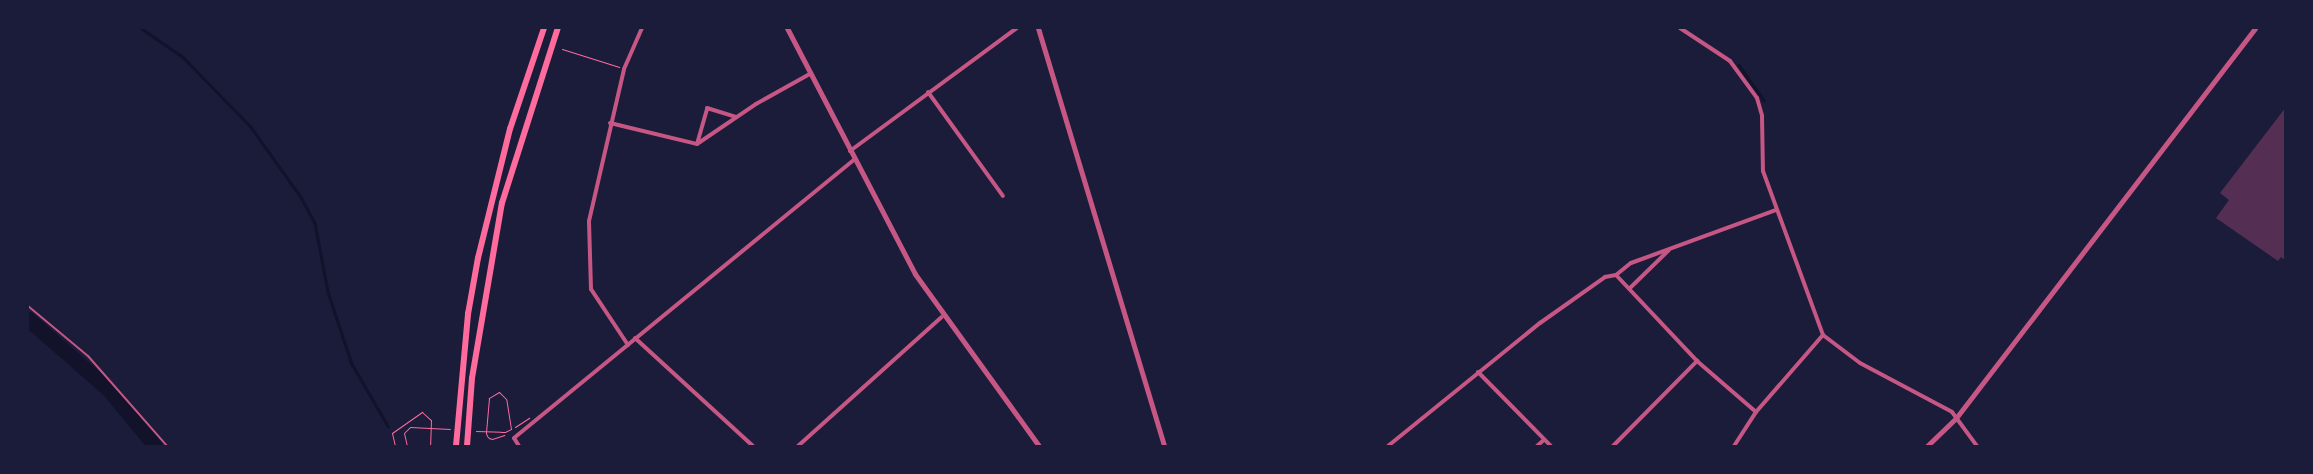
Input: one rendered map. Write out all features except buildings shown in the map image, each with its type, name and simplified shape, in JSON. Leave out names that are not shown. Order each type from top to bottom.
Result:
[{"type":"main road","points":[[456,446],[466,332],[478,258],[510,129],[544,28]]},
{"type":"main road","points":[[467,446],[472,378],[502,203],[558,28]]},
{"type":"street","points":[[628,345],[602,310],[587,269],[594,186],[624,69],[642,28]]},
{"type":"street","points":[[787,28],[849,151],[942,317],[1039,446]]},
{"type":"street","points":[[849,151],[1017,28]]},
{"type":"street","points":[[1038,28],[1164,446]]},
{"type":"street","points":[[1680,28],[1730,61],[1757,98],[1762,116],[1762,171],[1823,335],[1860,363],[1945,408],[1956,418],[1977,446]]},
{"type":"street","points":[[1927,446],[1956,418],[2255,28]]},
{"type":"street","points":[[610,123],[697,144],[737,117],[810,74]]},
{"type":"street","points":[[928,92],[1003,196]]},
{"type":"street","points":[[697,144],[707,108],[737,117]]},
{"type":"street","points":[[519,446],[514,438],[854,160]]},
{"type":"street","points":[[1388,446],[1478,372],[1605,277],[1616,275],[1631,263],[1675,245],[1776,210]]},
{"type":"street","points":[[1630,288],[1648,266],[1675,245]]},
{"type":"street","points":[[1616,275],[1696,361],[1756,412]]},
{"type":"street","points":[[798,446],[942,317]]},
{"type":"street","points":[[1734,446],[1756,412],[1823,335]]},
{"type":"street","points":[[635,338],[753,446]]},
{"type":"street","points":[[1613,446],[1696,361]]},
{"type":"street","points":[[1478,372],[1551,446]]},
{"type":"street","points":[[1537,446],[1544,440]]},
{"type":"lane","points":[[28,306],[88,356],[167,446]]},
{"type":"path","points":[[562,49],[624,69]]},
{"type":"path","points":[[395,446],[392,433],[421,412],[431,417],[430,446]]},
{"type":"path","points":[[486,424],[490,438],[504,435]]},
{"type":"waterway","points":[[141,28],[183,57],[251,127],[301,197],[315,223],[328,292],[352,364],[388,426]]},
{"type":"waterway","points":[[1739,65],[1764,100]]},
{"type":"waterway","points":[[28,319],[108,389],[155,446]]}]
